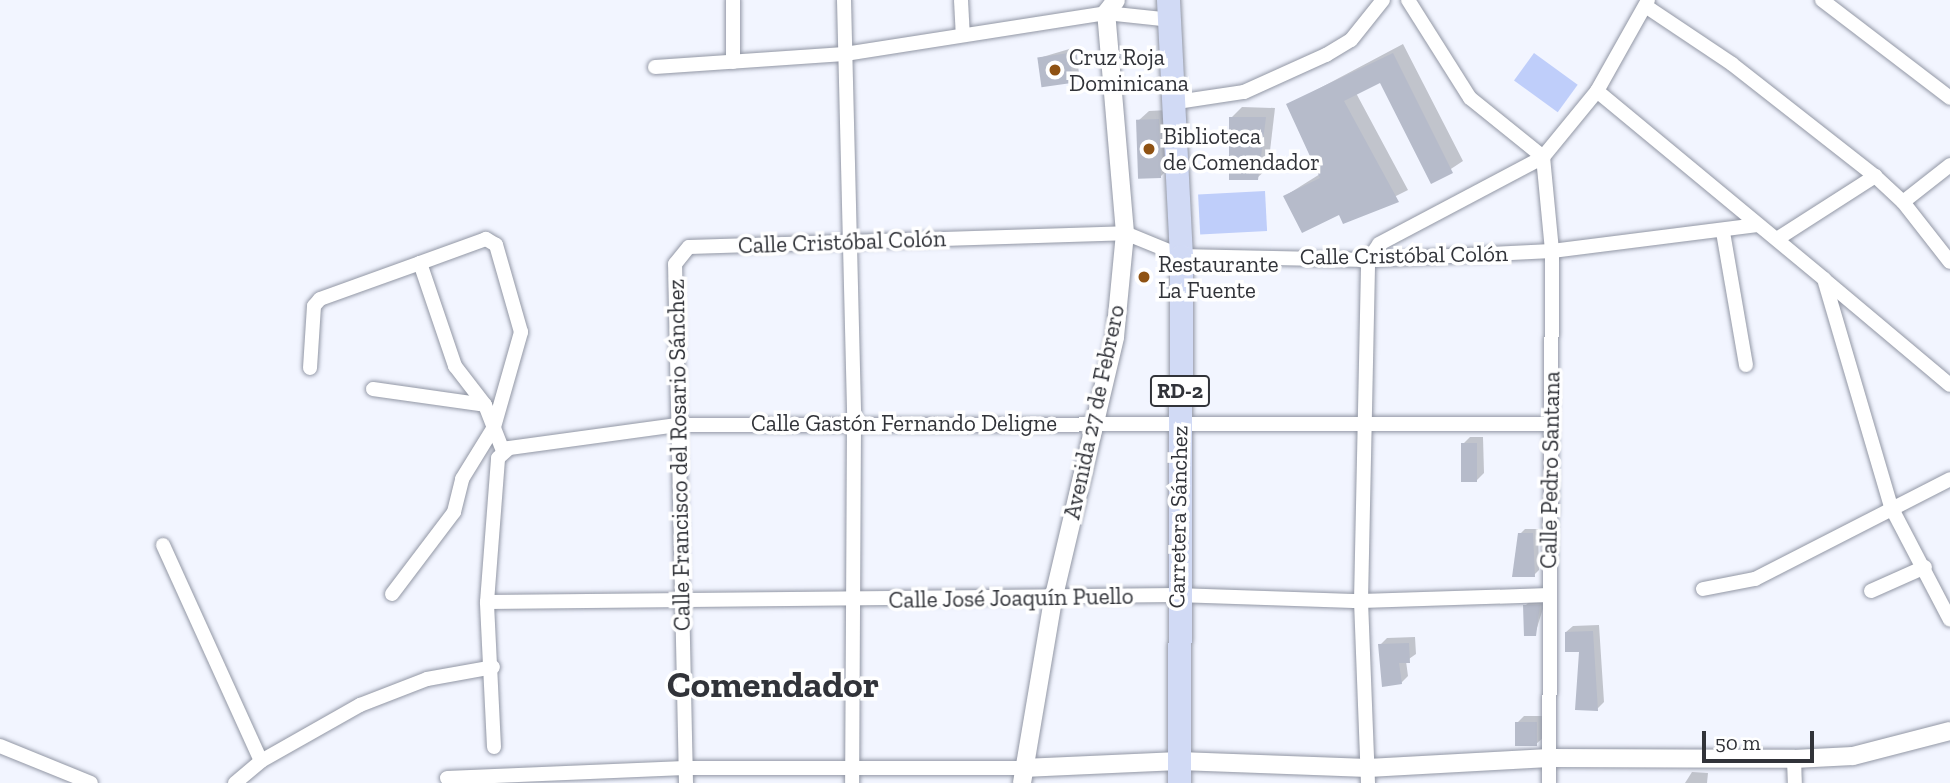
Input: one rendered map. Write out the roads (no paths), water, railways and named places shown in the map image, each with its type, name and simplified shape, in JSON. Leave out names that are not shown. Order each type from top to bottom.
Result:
[{"type":"main road","name":"Carretera Sánchez","points":[[1170,10],[1177,102],[1181,256],[1176,595],[1179,772]]},
{"type":"street","points":[[733,0],[733,62]]},
{"type":"street","points":[[844,0],[854,423],[852,783]]},
{"type":"street","points":[[961,0],[963,35]]},
{"type":"street","points":[[1177,102],[1244,92],[1326,55],[1351,40],[1383,0]]},
{"type":"street","points":[[1408,0],[1470,98],[1543,157]]},
{"type":"street","points":[[1822,0],[1950,98]]},
{"type":"street","points":[[1368,776],[1361,601],[1367,427],[1368,260],[1379,244],[1543,157],[1597,91],[1647,3],[1732,64],[1875,177],[1903,202],[1950,262]]},
{"type":"street","points":[[654,67],[845,54],[1111,7],[1170,10]]},
{"type":"street","name":"Avenida 27 de Febrero","points":[[1022,776],[1053,600],[1115,337],[1125,233],[1111,7]]},
{"type":"street","points":[[1597,91],[1950,385]]},
{"type":"street","name":"Calle Pedro Santana","points":[[1543,157],[1552,251],[1549,783]]},
{"type":"street","points":[[1903,202],[1950,165]]},
{"type":"street","points":[[1777,239],[1875,177]]},
{"type":"street","name":"Calle Cristóbal Colón","points":[[678,254],[689,247],[1125,233],[1181,256],[1368,260],[1552,251],[1723,232],[1757,225]]},
{"type":"street","points":[[1723,232],[1746,365]]},
{"type":"street","points":[[310,368],[314,306],[320,299],[486,239],[496,245],[521,332],[494,427],[462,479],[447,526],[392,594]]},
{"type":"street","name":"Calle Francisco del Rosario Sánchez","points":[[678,254],[677,425],[685,775]]},
{"type":"street","points":[[420,263],[455,366],[485,405],[503,451],[487,602],[493,667],[494,747]]},
{"type":"street","points":[[1824,279],[1891,507],[1925,567],[1950,620]]},
{"type":"street","points":[[373,389],[485,405]]},
{"type":"street","name":"Calle Gastón Fernando Deligne","points":[[503,451],[677,425],[1095,421],[1180,426],[1550,424]]},
{"type":"street","points":[[1703,589],[1755,579],[1950,479]]},
{"type":"street","points":[[163,545],[261,761]]},
{"type":"street","points":[[1871,591],[1925,567]]},
{"type":"street","name":"Calle José Joaquín Puello","points":[[487,602],[1053,600],[1176,595],[1361,601],[1549,594]]},
{"type":"street","points":[[235,783],[261,761],[360,705],[427,679],[493,667]]},
{"type":"street","points":[[447,778],[685,775],[851,766],[1022,776],[1179,772],[1368,776],[1549,758],[1794,759],[1853,756],[1950,731]]},
{"type":"street","points":[[0,746],[91,783]]},
{"type":"street","points":[[1794,759],[1795,783]]},
{"type":"place","name":"Cruz Roja Dominicana","points":[[1055,70]]},
{"type":"place","name":"Biblioteca de Comendador","points":[[1149,149]]},
{"type":"place","name":"Restaurante La Fuente","points":[[1144,277]]},
{"type":"district","name":"Comendador","points":[[773,684]]}]
